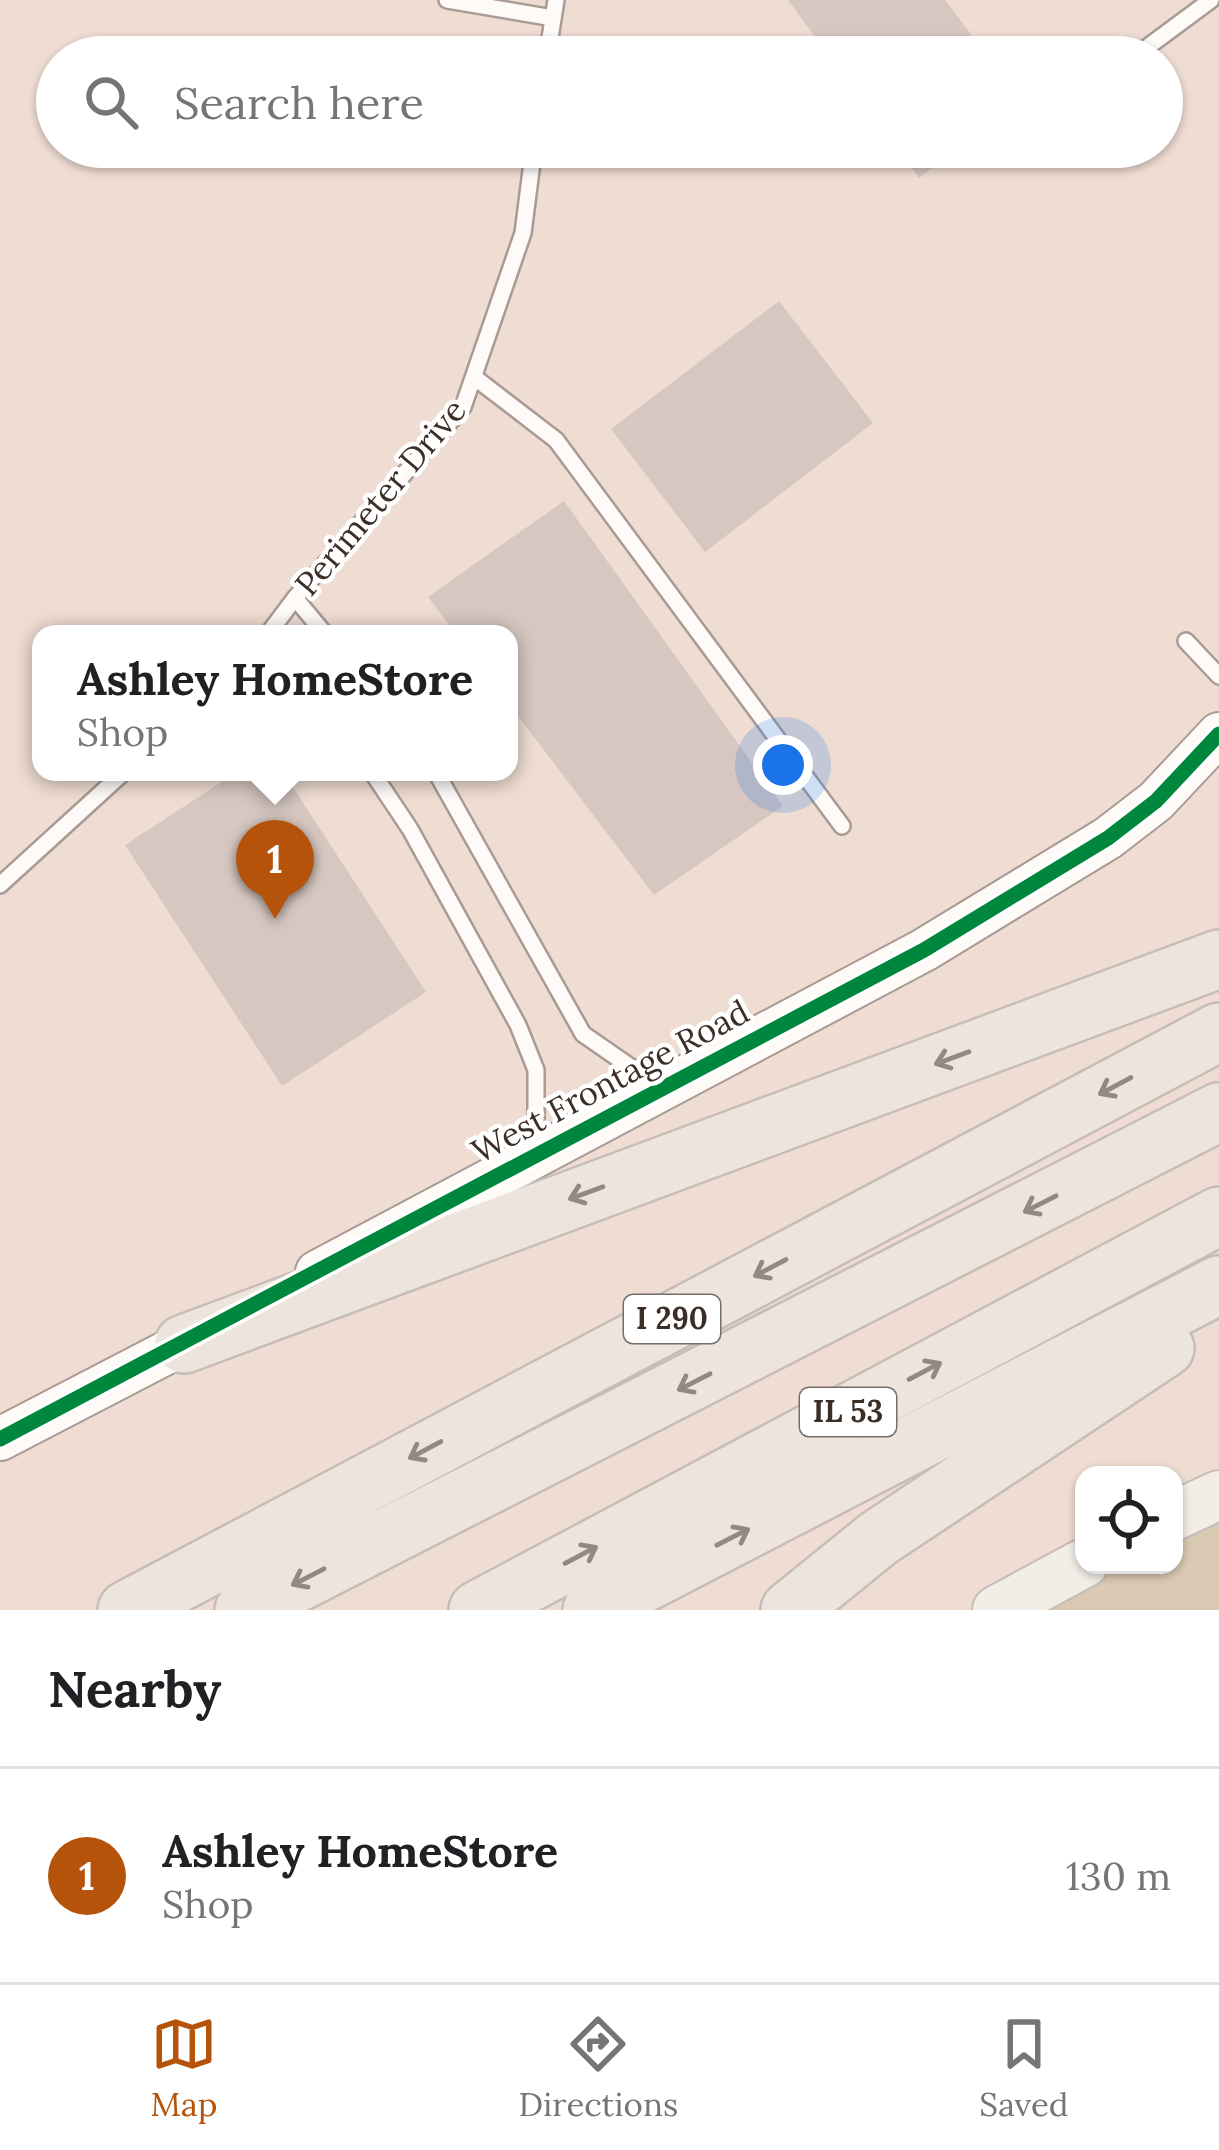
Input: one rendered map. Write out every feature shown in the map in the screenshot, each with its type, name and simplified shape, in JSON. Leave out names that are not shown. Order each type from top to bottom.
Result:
[{"type":"highway","points":[[184,1344],[1219,959]]},
{"type":"highway","name":"I 290","points":[[128,1610],[1219,1032]]},
{"type":"highway","points":[[244,1610],[1219,1112]]},
{"type":"highway","name":"IL 53","points":[[478,1610],[1219,1216]]},
{"type":"highway","points":[[592,1610],[1219,1285]]},
{"type":"highway","points":[[790,1610],[879,1538],[1219,1313]]},
{"type":"main road","points":[[1183,1512],[1219,1495]]},
{"type":"main road","points":[[997,1610],[1075,1568]]},
{"type":"street","name":"West Frontage Road","points":[[0,1439],[924,950],[1108,838],[1156,801],[1219,734]]},
{"type":"lane","points":[[447,0],[553,18]]},
{"type":"lane","points":[[550,36],[556,0]]},
{"type":"lane","points":[[1162,36],[1211,0]]},
{"type":"lane","name":"Perimeter Drive","points":[[275,625],[463,407],[523,232],[531,168]]},
{"type":"lane","points":[[474,377],[556,440],[842,826]]},
{"type":"lane","points":[[295,598],[318,625]]},
{"type":"lane","points":[[1186,641],[1219,676]]},
{"type":"lane","points":[[0,885],[114,781]]},
{"type":"lane","points":[[378,781],[410,829],[518,1024],[536,1070],[536,1119],[506,1170]]},
{"type":"lane","points":[[441,781],[583,1034],[632,1067],[694,1070]]},
{"type":"shaded area","points":[[1219,1498],[1219,1610],[995,1610],[1075,1570],[1075,1574],[1183,1574],[1183,1516]]},
{"type":"building","points":[[788,0],[945,0],[972,36],[815,36]]},
{"type":"building","points":[[912,168],[933,168],[919,178]]},
{"type":"building","points":[[779,301],[873,423],[705,552],[611,429]]},
{"type":"building","points":[[564,501],[783,806],[654,895],[518,716],[518,625],[449,625],[428,597]]},
{"type":"building","points":[[223,781],[289,781],[426,992],[282,1086],[125,845]]},
{"type":"cycle path","points":[[0,1439],[924,950],[1108,838],[1156,801],[1219,734]]},
{"type":"place","name":"Ashley HomeStore","points":[[275,919]]}]
